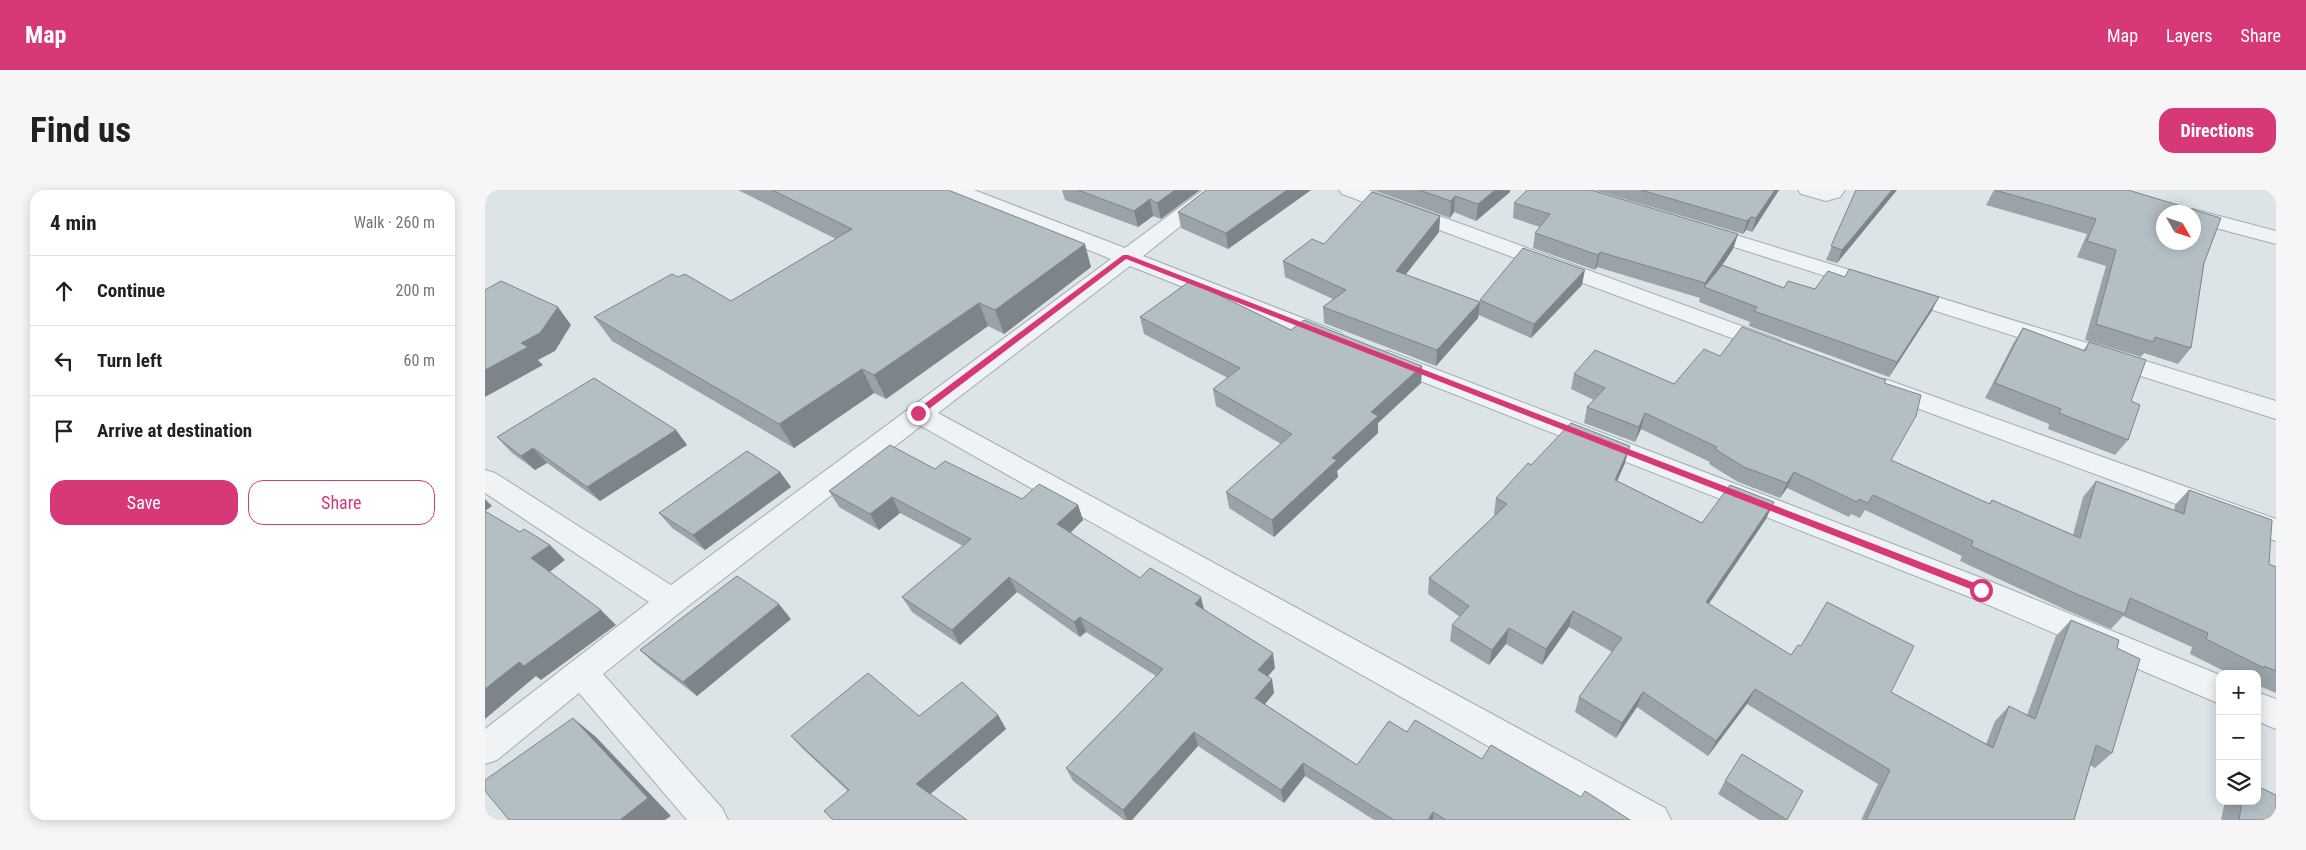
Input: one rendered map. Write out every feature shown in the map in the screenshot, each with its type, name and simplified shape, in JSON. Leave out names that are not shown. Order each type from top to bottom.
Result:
[{"type":"street","points":[[956,190],[1981,590],[2216,688]]},
{"type":"street","points":[[485,749],[672,601],[918,413],[1216,190]]},
{"type":"street","points":[[1349,190],[1789,351]]},
{"type":"street","points":[[1808,190],[1826,195],[1833,193],[1835,190]]},
{"type":"street","points":[[2201,218],[2276,238]]},
{"type":"street","points":[[1676,223],[2276,410]]},
{"type":"street","points":[[1864,379],[2276,530]]},
{"type":"street","points":[[918,413],[1653,820]]},
{"type":"street","points":[[485,480],[672,601]]},
{"type":"street","points":[[581,672],[710,820]]},
{"type":"street","points":[[2261,708],[2276,714]]},
{"type":"building","points":[[772,190],[948,190],[1085,244],[995,310],[979,303],[874,375],[862,369],[779,424],[594,317],[672,274],[678,277],[685,274],[731,301],[852,229]]},
{"type":"building","points":[[1078,190],[1175,190],[1157,203],[1150,199],[1134,211]]},
{"type":"building","points":[[1206,190],[1287,190],[1226,233],[1178,212]]},
{"type":"building","points":[[1419,190],[1495,190],[1478,204],[1455,196],[1451,201]]},
{"type":"building","points":[[1527,190],[1591,190],[1738,234],[1705,283],[1600,252],[1598,255],[1535,233],[1550,214],[1514,203]]},
{"type":"building","points":[[1641,190],[1775,190],[1756,218],[1751,217],[1747,221]]},
{"type":"building","points":[[1856,190],[1892,190],[1842,250],[1831,246]]},
{"type":"building","points":[[1995,190],[2128,190],[2178,205],[2156,205],[2156,250],[2201,250],[2201,212],[2221,218],[2204,263],[2191,348],[2155,337],[2153,342],[2096,324],[2116,250],[2087,241],[2096,219]]},
{"type":"building","points":[[1372,192],[1440,216],[1396,271],[1480,302],[1437,350],[1323,307],[1346,290],[1283,261],[1312,239],[1324,244]]},
{"type":"building","points":[[1523,248],[1585,270],[1534,324],[1480,300]]},
{"type":"building","points":[[1722,265],[1784,288],[1788,281],[1815,289],[1828,271],[1845,277],[1849,269],[1939,297],[1897,362],[1754,311],[1757,307],[1704,287]]},
{"type":"building","points":[[501,281],[558,307],[540,333],[521,343],[528,347],[485,370],[485,290]]},
{"type":"building","points":[[1190,281],[1291,330],[1304,320],[1422,366],[1371,412],[1378,416],[1332,458],[1337,460],[1272,520],[1226,492],[1292,434],[1213,389],[1240,368],[1140,317]]},
{"type":"building","points":[[1742,327],[1886,380],[1884,383],[1921,395],[1916,416],[1891,460],[1990,504],[1992,500],[2080,538],[2096,481],[2184,514],[2189,490],[2272,520],[2269,564],[2276,567],[2276,671],[2264,666],[2264,668],[2206,639],[2208,633],[2130,598],[2125,614],[2079,595],[1971,546],[1973,541],[1873,495],[1868,503],[1859,499],[1857,502],[1794,472],[1787,483],[1744,467],[1715,449],[1717,447],[1645,413],[1639,427],[1587,407],[1605,388],[1574,374],[1595,350],[1674,384],[1704,349],[1720,356]]},
{"type":"building","points":[[2023,328],[2085,351],[2089,342],[2146,360],[2131,401],[2140,405],[2128,440],[2059,413],[2061,409],[1995,383]]},
{"type":"building","points":[[594,378],[676,430],[587,487],[533,448],[521,456],[497,437]]},
{"type":"building","points":[[1571,423],[1630,446],[1615,480],[1702,523],[1730,485],[1774,502],[1706,602],[1791,655],[1798,645],[1801,646],[1827,602],[1914,646],[1891,692],[1993,748],[2009,706],[2035,719],[2071,620],[2119,640],[2117,648],[2140,659],[2112,753],[2096,745],[2074,820],[1866,820],[1890,770],[1755,689],[1716,741],[1643,692],[1622,723],[1579,697],[1622,638],[1573,611],[1546,649],[1509,628],[1492,650],[1452,625],[1469,606],[1429,578],[1507,504],[1496,498],[1528,463],[1531,465]]},
{"type":"building","points":[[890,445],[935,469],[945,461],[1022,499],[1039,484],[1078,505],[1057,524],[1140,578],[1150,568],[1201,597],[1195,604],[1273,653],[1258,670],[1272,679],[1255,698],[1357,765],[1389,721],[1407,732],[1415,720],[1482,759],[1491,745],[1581,797],[1585,791],[1630,820],[1446,820],[1433,812],[1428,820],[1394,820],[1303,763],[1281,790],[1194,732],[1123,810],[1066,768],[1163,669],[1080,617],[1074,622],[1009,577],[952,630],[902,597],[971,539],[892,497],[870,514],[829,491]]},
{"type":"building","points":[[747,451],[780,472],[693,535],[659,513]]},
{"type":"building","points":[[485,511],[520,532],[524,529],[550,545],[531,558],[601,610],[524,666],[519,662],[485,689]]},
{"type":"building","points":[[737,576],[779,604],[683,682],[640,650]]},
{"type":"building","points":[[868,673],[919,716],[962,682],[998,715],[916,784],[967,820],[833,820],[824,811],[849,790],[791,736]]},
{"type":"building","points":[[573,718],[648,798],[620,820],[509,820],[485,791],[485,780]]},
{"type":"building","points":[[1742,754],[1803,791],[1787,820],[1725,781]]},
{"type":"building","points":[[2261,788],[2276,795],[2276,820],[2239,820],[2241,805],[2261,805]]},
{"type":"route","points":[[918,413],[1125,257],[1981,590]]}]
